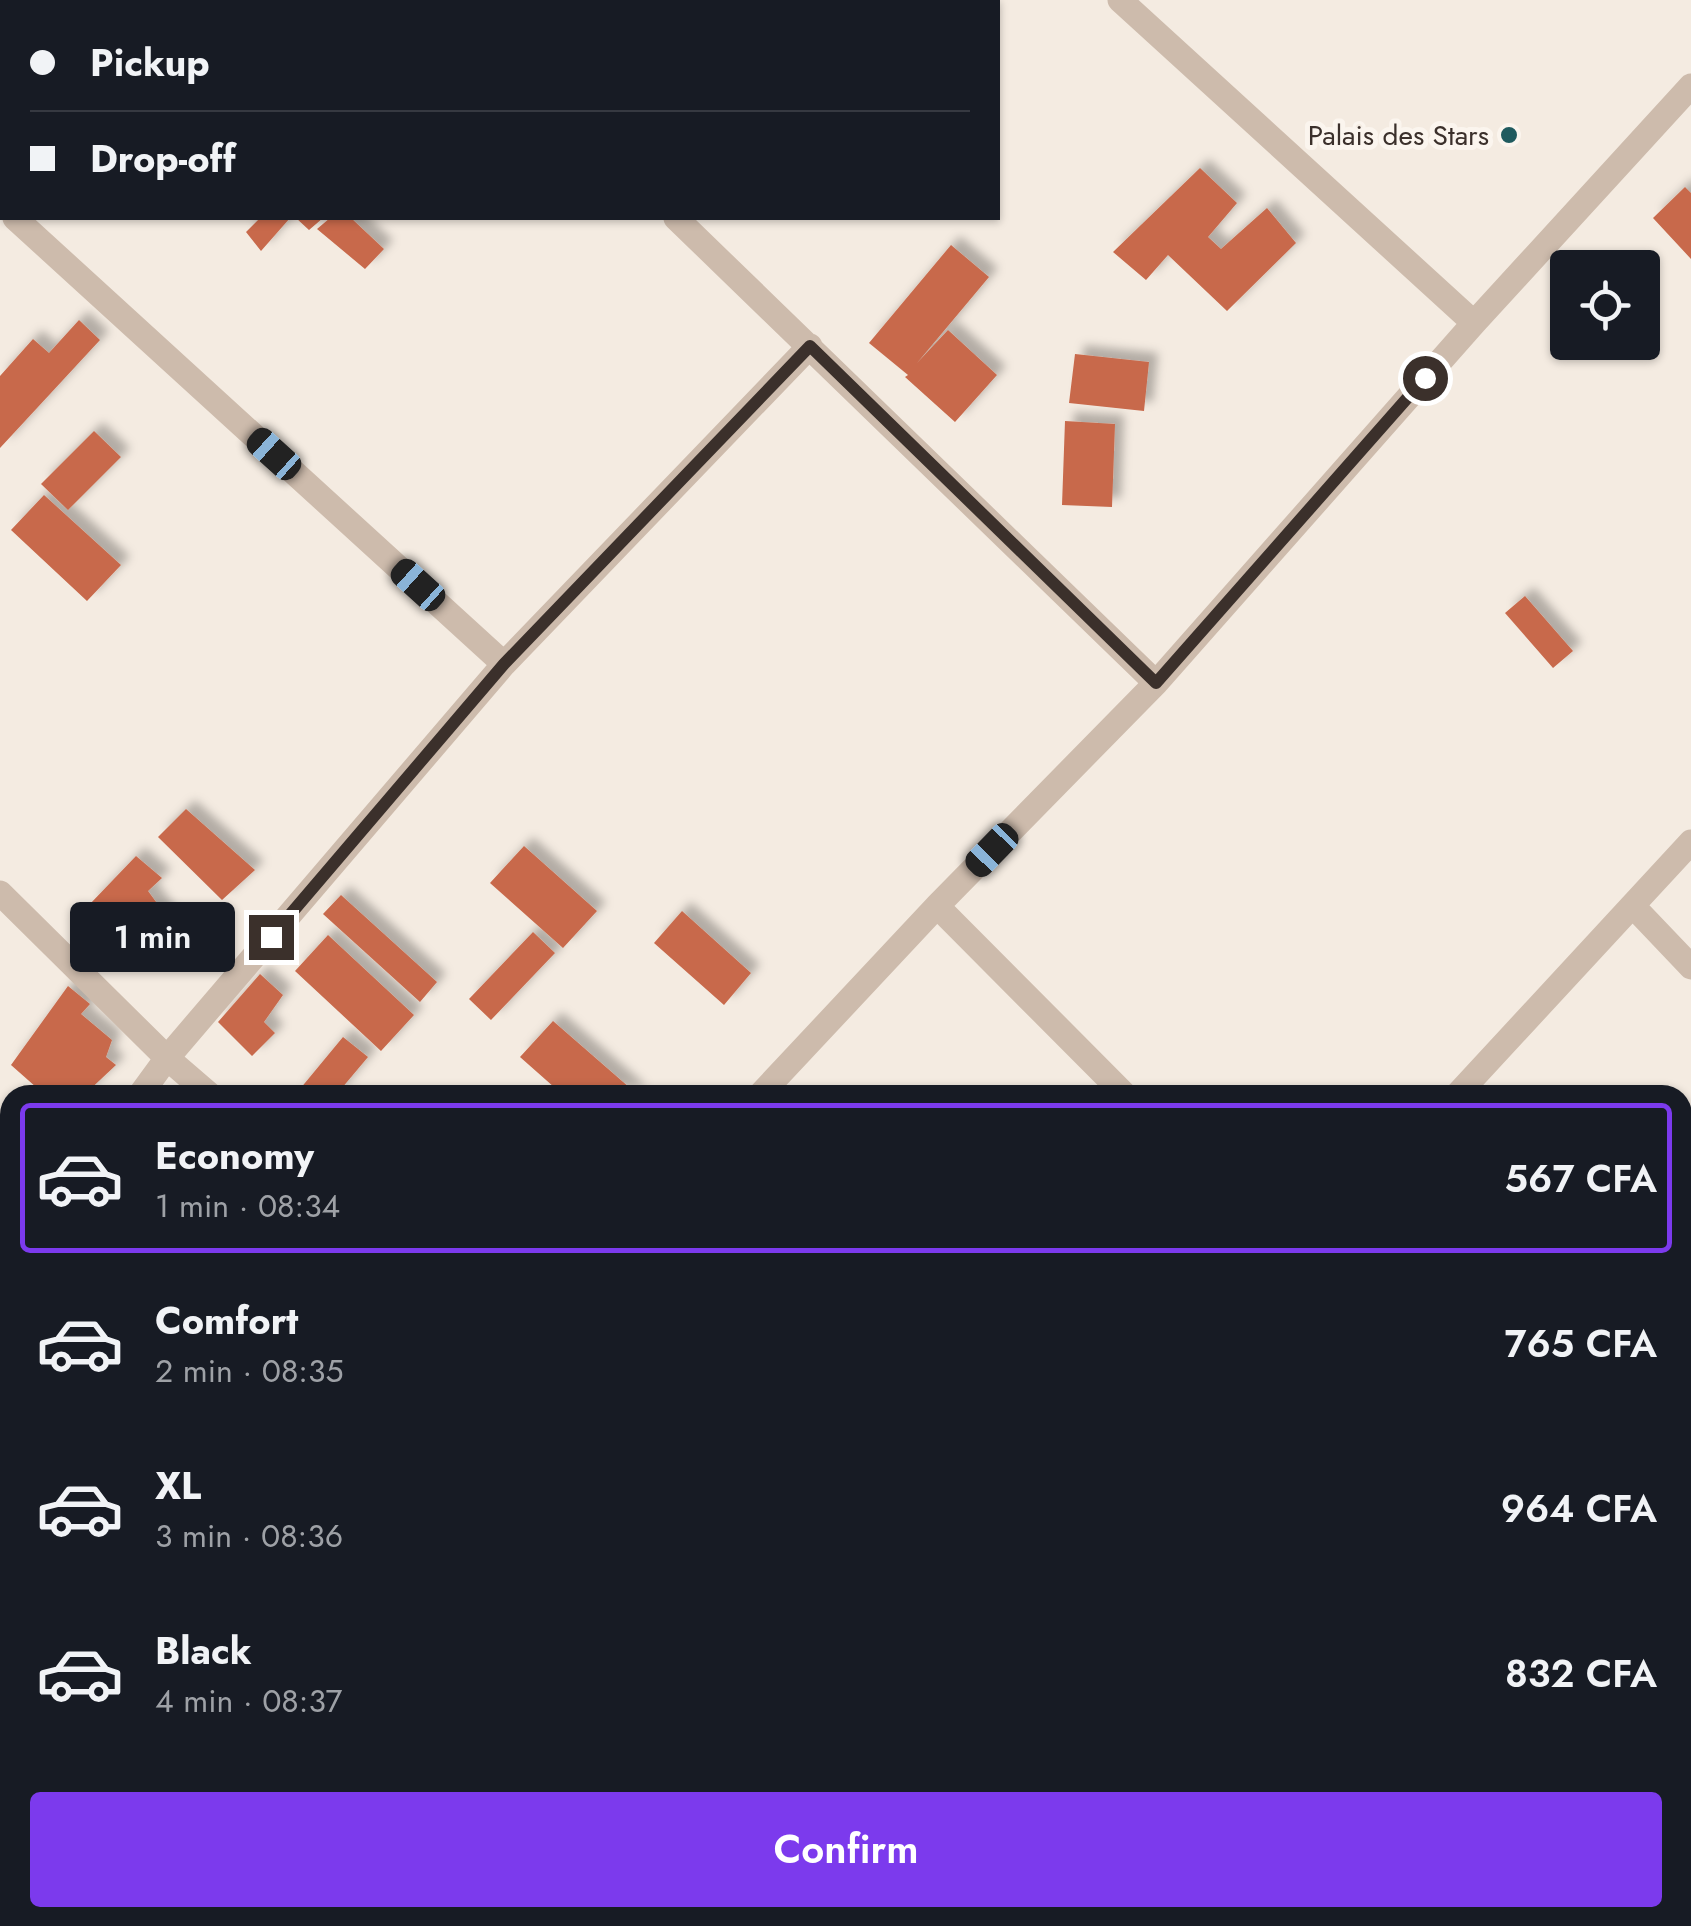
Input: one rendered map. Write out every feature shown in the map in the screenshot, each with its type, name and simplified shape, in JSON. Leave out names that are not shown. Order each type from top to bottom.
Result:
[{"type":"street","points":[[1120,0],[1474,323]]},
{"type":"street","points":[[769,1085],[937,906],[1156,683],[1474,323],[1691,86]]},
{"type":"street","points":[[16,220],[504,664]]},
{"type":"street","points":[[678,220],[1156,683]]},
{"type":"street","points":[[148,1085],[504,664],[810,346]]},
{"type":"street","points":[[1466,1085],[1691,842]]},
{"type":"street","points":[[0,893],[199,1085]]},
{"type":"street","points":[[937,906],[1115,1085]]},
{"type":"street","points":[[1633,906],[1691,967]]},
{"type":"building","points":[[1200,168],[1237,203],[1208,237],[1221,249],[1267,208],[1296,243],[1227,311],[1168,255],[1146,280],[1113,252]]},
{"type":"building","points":[[1685,187],[1691,193],[1691,259],[1653,218]]},
{"type":"building","points":[[258,220],[288,220],[261,251],[246,232]]},
{"type":"building","points":[[298,220],[321,220],[309,230]]},
{"type":"building","points":[[328,220],[353,220],[384,249],[365,269],[317,229]]},
{"type":"building","points":[[951,245],[989,277],[917,363],[948,330],[997,375],[955,422],[869,343]]},
{"type":"building","points":[[79,320],[100,340],[0,448],[0,376],[33,339],[49,353]]},
{"type":"building","points":[[1075,354],[1149,362],[1144,411],[1069,403]]},
{"type":"building","points":[[1065,421],[1115,424],[1112,507],[1062,505]]},
{"type":"building","points":[[94,431],[121,457],[68,510],[41,484]]},
{"type":"building","points":[[44,495],[121,565],[87,601],[11,530]]},
{"type":"building","points":[[1525,596],[1573,651],[1553,668],[1505,613]]},
{"type":"building","points":[[186,809],[255,870],[222,900],[158,837]]},
{"type":"building","points":[[524,846],[597,911],[563,948],[490,883]]},
{"type":"building","points":[[136,856],[162,878],[148,891],[184,940],[157,971],[89,905]]},
{"type":"building","points":[[341,895],[437,982],[420,1002],[323,914]]},
{"type":"building","points":[[682,911],[751,973],[724,1005],[654,943]]},
{"type":"building","points":[[533,932],[555,953],[491,1020],[469,999]]},
{"type":"building","points":[[328,935],[414,1015],[381,1051],[295,971]]},
{"type":"building","points":[[260,974],[283,995],[264,1022],[275,1033],[252,1056],[218,1022]]},
{"type":"building","points":[[68,986],[90,1004],[81,1014],[112,1040],[106,1057],[116,1065],[95,1085],[34,1085],[11,1065]]},
{"type":"building","points":[[553,1021],[627,1085],[552,1085],[520,1057]]},
{"type":"building","points":[[343,1037],[368,1057],[344,1085],[303,1085]]},
{"type":"place","name":"Palais des Stars","points":[[1509,135]]},
{"type":"route","points":[[271,937],[504,664],[810,346],[1156,683],[1425,378]]}]
